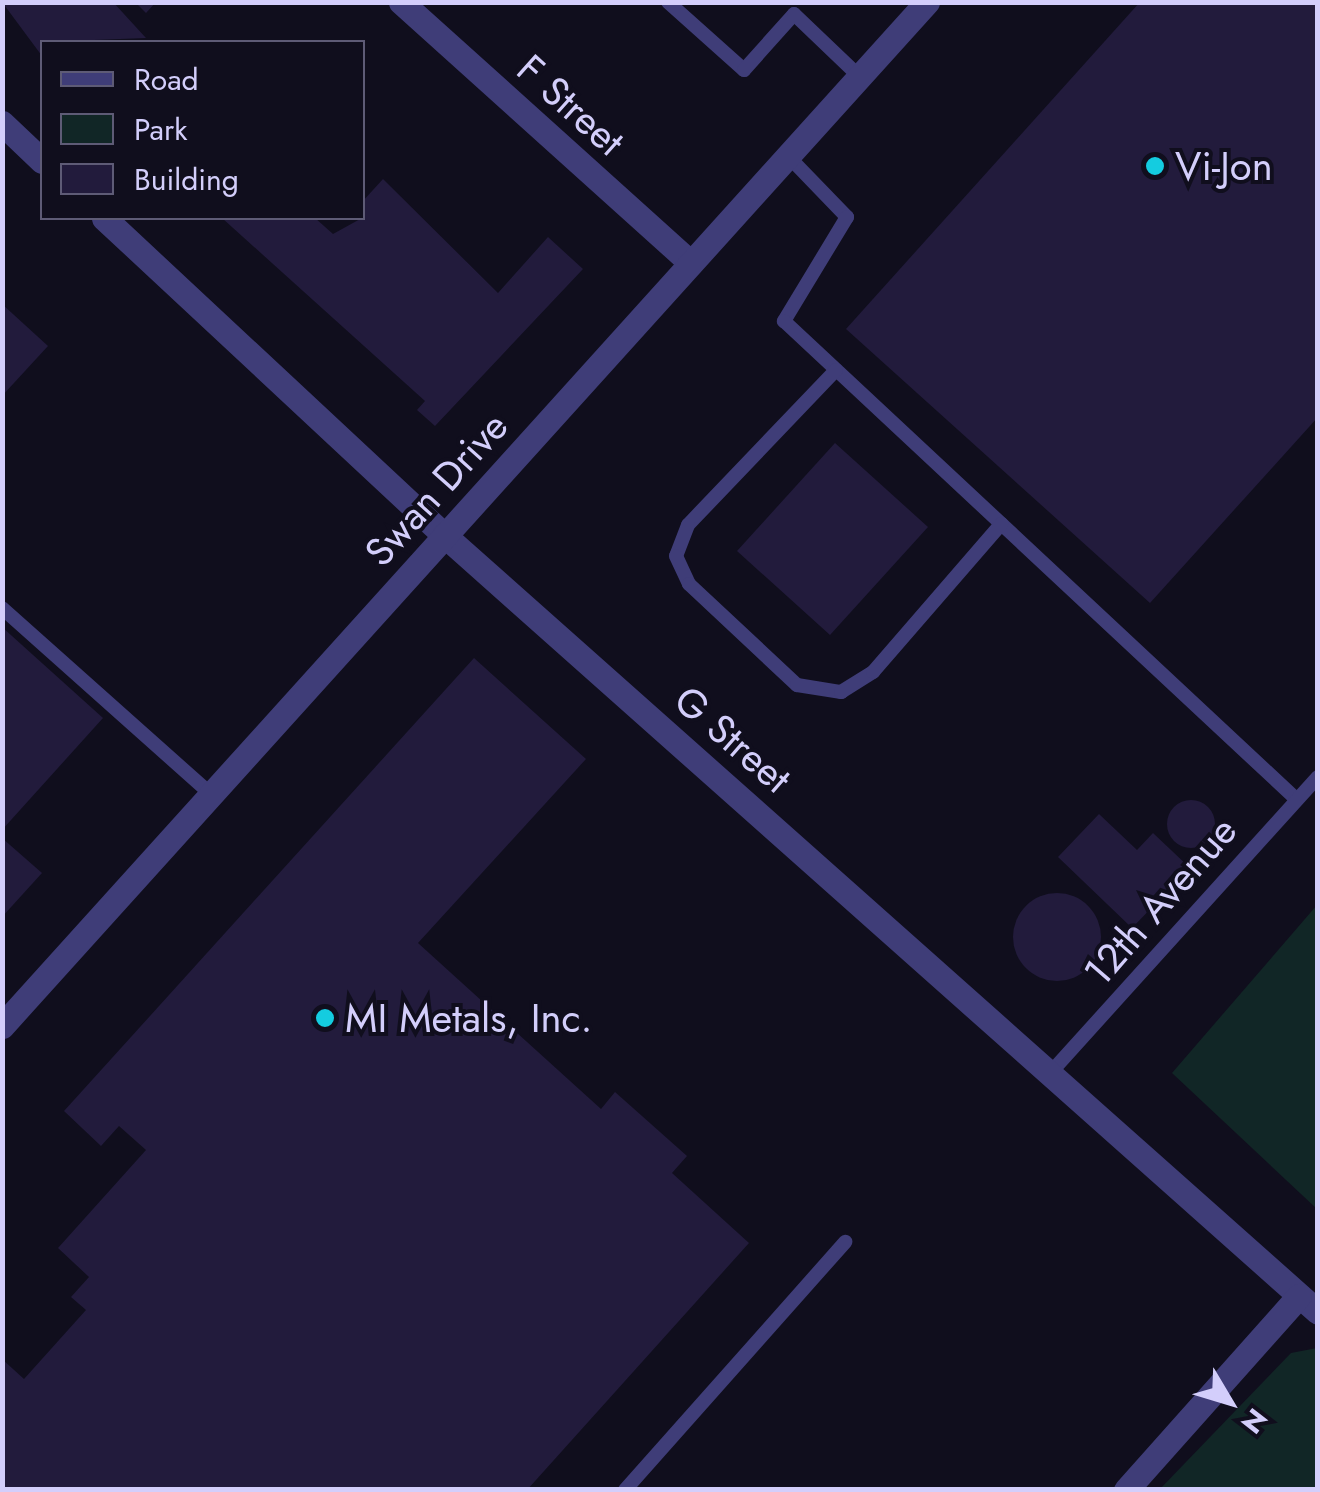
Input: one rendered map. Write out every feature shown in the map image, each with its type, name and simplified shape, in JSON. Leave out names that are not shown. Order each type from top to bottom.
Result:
[{"type":"street","name":"F Street","points":[[400,2],[691,263]]},
{"type":"street","name":"Swan Drive","points":[[2,1026],[927,2]]},
{"type":"street","points":[[2,123],[40,158]]},
{"type":"street","name":"G Street","points":[[106,220],[444,536],[1053,1070],[1308,1304]]},
{"type":"street","points":[[1126,1490],[1308,1304]]},
{"type":"lane","points":[[668,2],[744,70],[794,14],[860,77]]},
{"type":"lane","points":[[788,156],[847,217],[840,241],[784,322],[1296,799]]},
{"type":"lane","points":[[836,370],[688,525],[676,556],[689,584],[798,685],[841,692],[873,672],[1002,524]]},
{"type":"lane","points":[[2,608],[211,794]]},
{"type":"lane","name":"12th Avenue","points":[[1053,1070],[1318,777]]},
{"type":"lane","points":[[631,1487],[844,1242]]},
{"type":"green space","points":[[1317,905],[1317,1209],[1172,1073]]},
{"type":"green space","points":[[1317,1348],[1317,1489],[1160,1489],[1291,1353]]},
{"type":"building","points":[[2,2],[113,2],[146,38],[40,40],[40,53]]},
{"type":"building","points":[[135,2],[156,2],[146,13]]},
{"type":"building","name":"Vi-Jon","points":[[1140,2],[1318,2],[1318,417],[1150,603],[846,329]]},
{"type":"building","points":[[383,179],[498,293],[548,237],[583,269],[435,426],[417,410],[425,401],[224,220],[317,220],[333,234],[365,220],[365,199]]},
{"type":"building","points":[[2,304],[48,346],[2,396]]},
{"type":"building","points":[[835,443],[928,527],[830,635],[737,551]]},
{"type":"building","points":[[2,627],[103,718],[2,830]]},
{"type":"building","name":"MI Metals, Inc.","points":[[474,658],[586,759],[418,943],[601,1109],[615,1092],[687,1156],[672,1173],[749,1243],[527,1490],[2,1490],[2,1359],[24,1379],[86,1310],[71,1297],[89,1277],[58,1248],[146,1150],[119,1126],[101,1146],[64,1111]]},
{"type":"building","points":[[1191,800],[1208,807],[1215,824],[1208,841],[1191,848],[1174,841],[1167,824],[1174,807]]},
{"type":"building","points":[[1099,814],[1137,850],[1153,833],[1190,868],[1132,928],[1058,857]]},
{"type":"building","points":[[2,838],[42,873],[2,917]]},
{"type":"building","points":[[1057,893],[1082,900],[1094,912],[1101,937],[1094,962],[1082,974],[1057,981],[1032,974],[1020,962],[1013,937],[1020,912],[1032,900]]},
{"type":"place","name":"Vi-Jon","points":[[1155,166]]},
{"type":"place","name":"MI Metals, Inc.","points":[[325,1018]]}]
